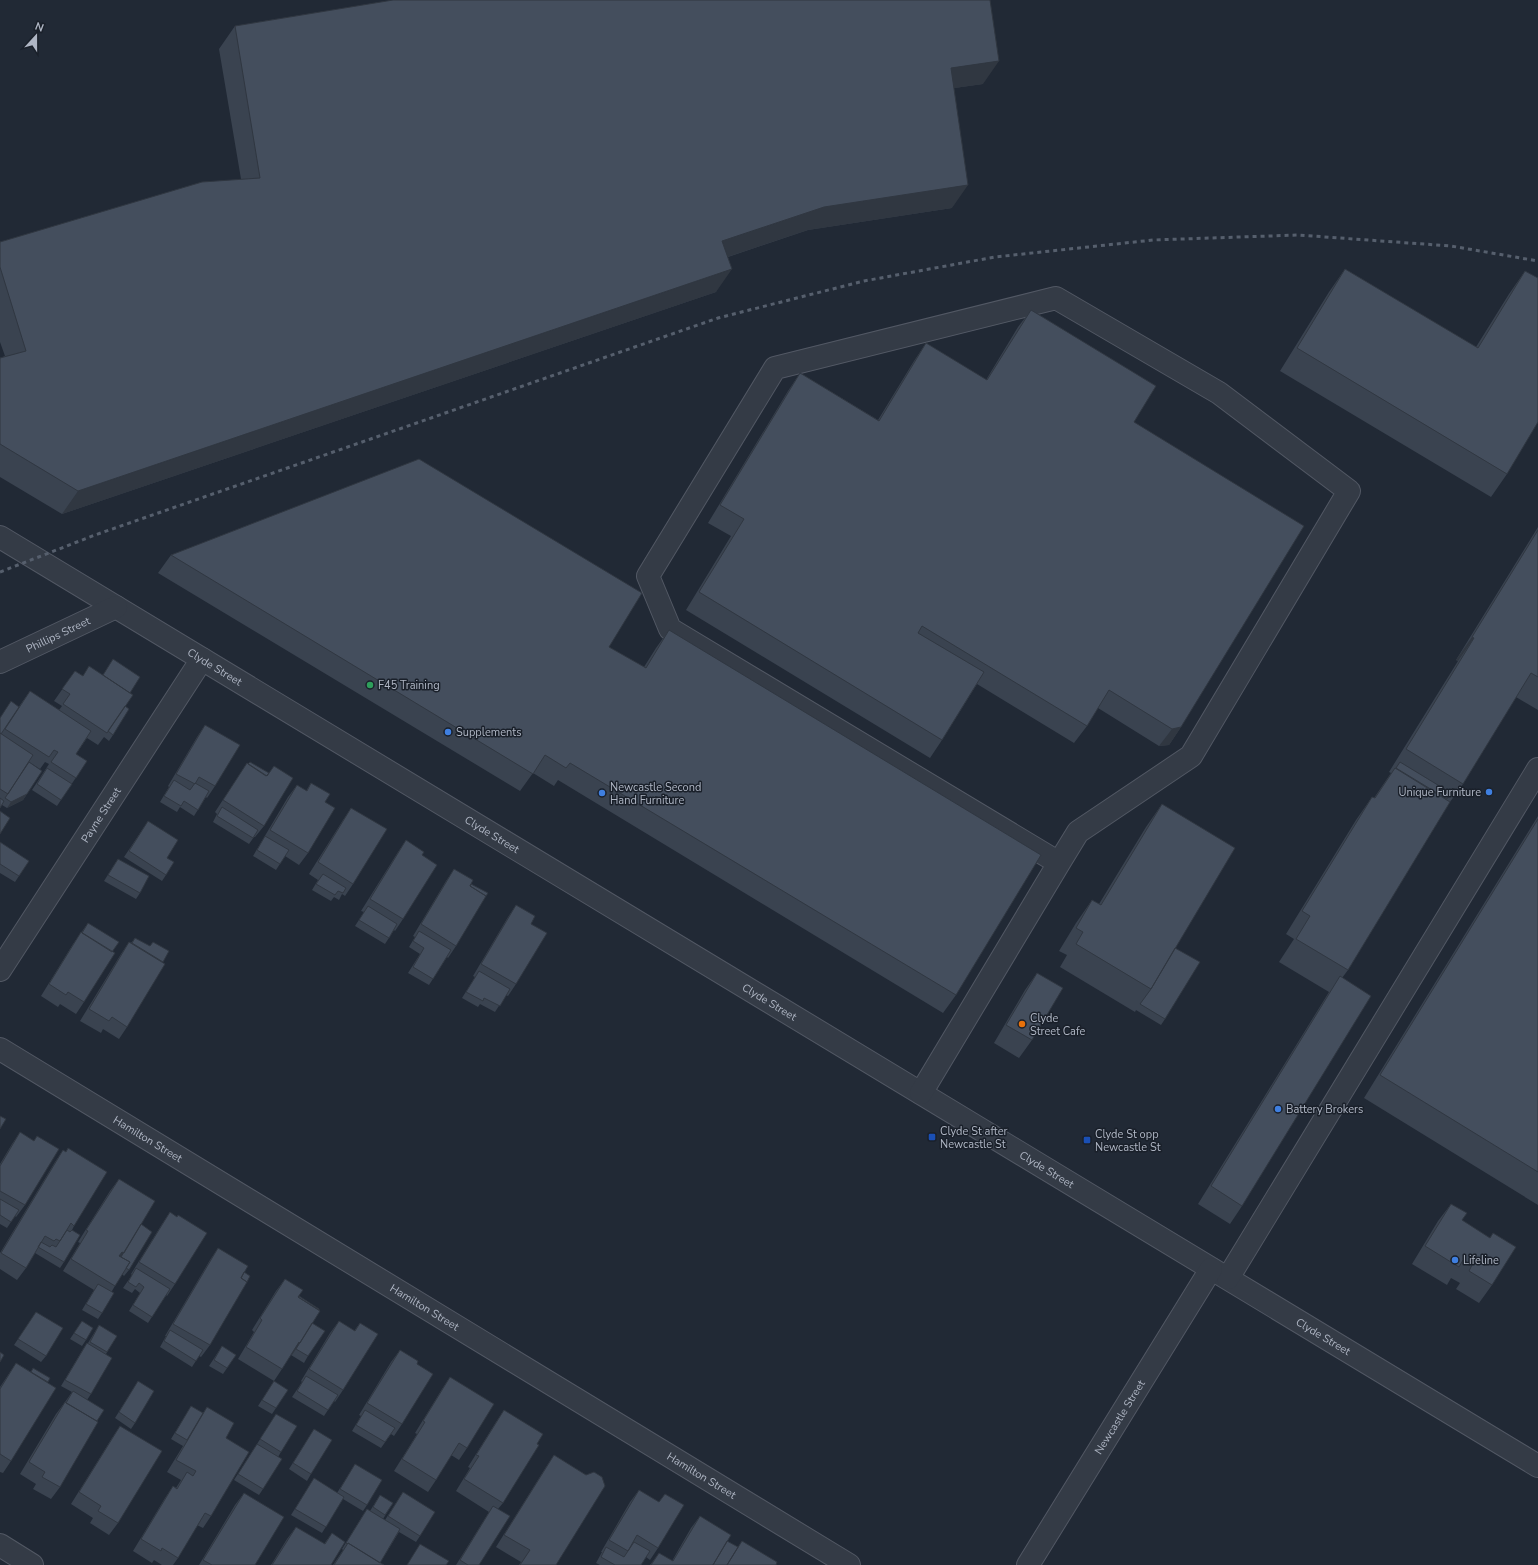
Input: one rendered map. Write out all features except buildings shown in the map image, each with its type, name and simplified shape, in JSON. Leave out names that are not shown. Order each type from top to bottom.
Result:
[{"type":"street","points":[[921,1093],[1078,832],[1191,756],[1349,491],[1219,393],[1056,298],[775,368],[648,576],[670,629],[1059,863]]},
{"type":"street","name":"Clyde Street","points":[[0,537],[1538,1466]]},
{"type":"street","name":"Phillips Street","points":[[0,662],[116,607]]},
{"type":"street","name":"Payne Street","points":[[0,970],[202,659]]},
{"type":"street","name":"Newcastle Street","points":[[1028,1565],[1220,1274],[1538,769]]},
{"type":"street","name":"Hamilton Street","points":[[0,1049],[849,1565]]},
{"type":"street","points":[[0,1546],[32,1565]]},
{"type":"railway","points":[[0,572],[95,535],[718,318],[864,281],[995,257],[1153,240],[1298,235],[1451,246],[1538,261]]},
{"type":"place","name":"F45 Training","points":[[370,685]]},
{"type":"place","name":"Supplements","points":[[448,732]]},
{"type":"place","name":"Unique Furniture","points":[[1489,792]]},
{"type":"place","name":"Newcastle Second Hand Furniture","points":[[602,793]]},
{"type":"place","name":"Clyde Street Cafe","points":[[1022,1024]]},
{"type":"place","name":"Battery Brokers","points":[[1278,1109]]},
{"type":"place","name":"Clyde St after Newcastle St","points":[[932,1137]]},
{"type":"place","name":"Clyde St opp Newcastle St","points":[[1087,1140]]},
{"type":"place","name":"Lifeline","points":[[1455,1260]]}]
